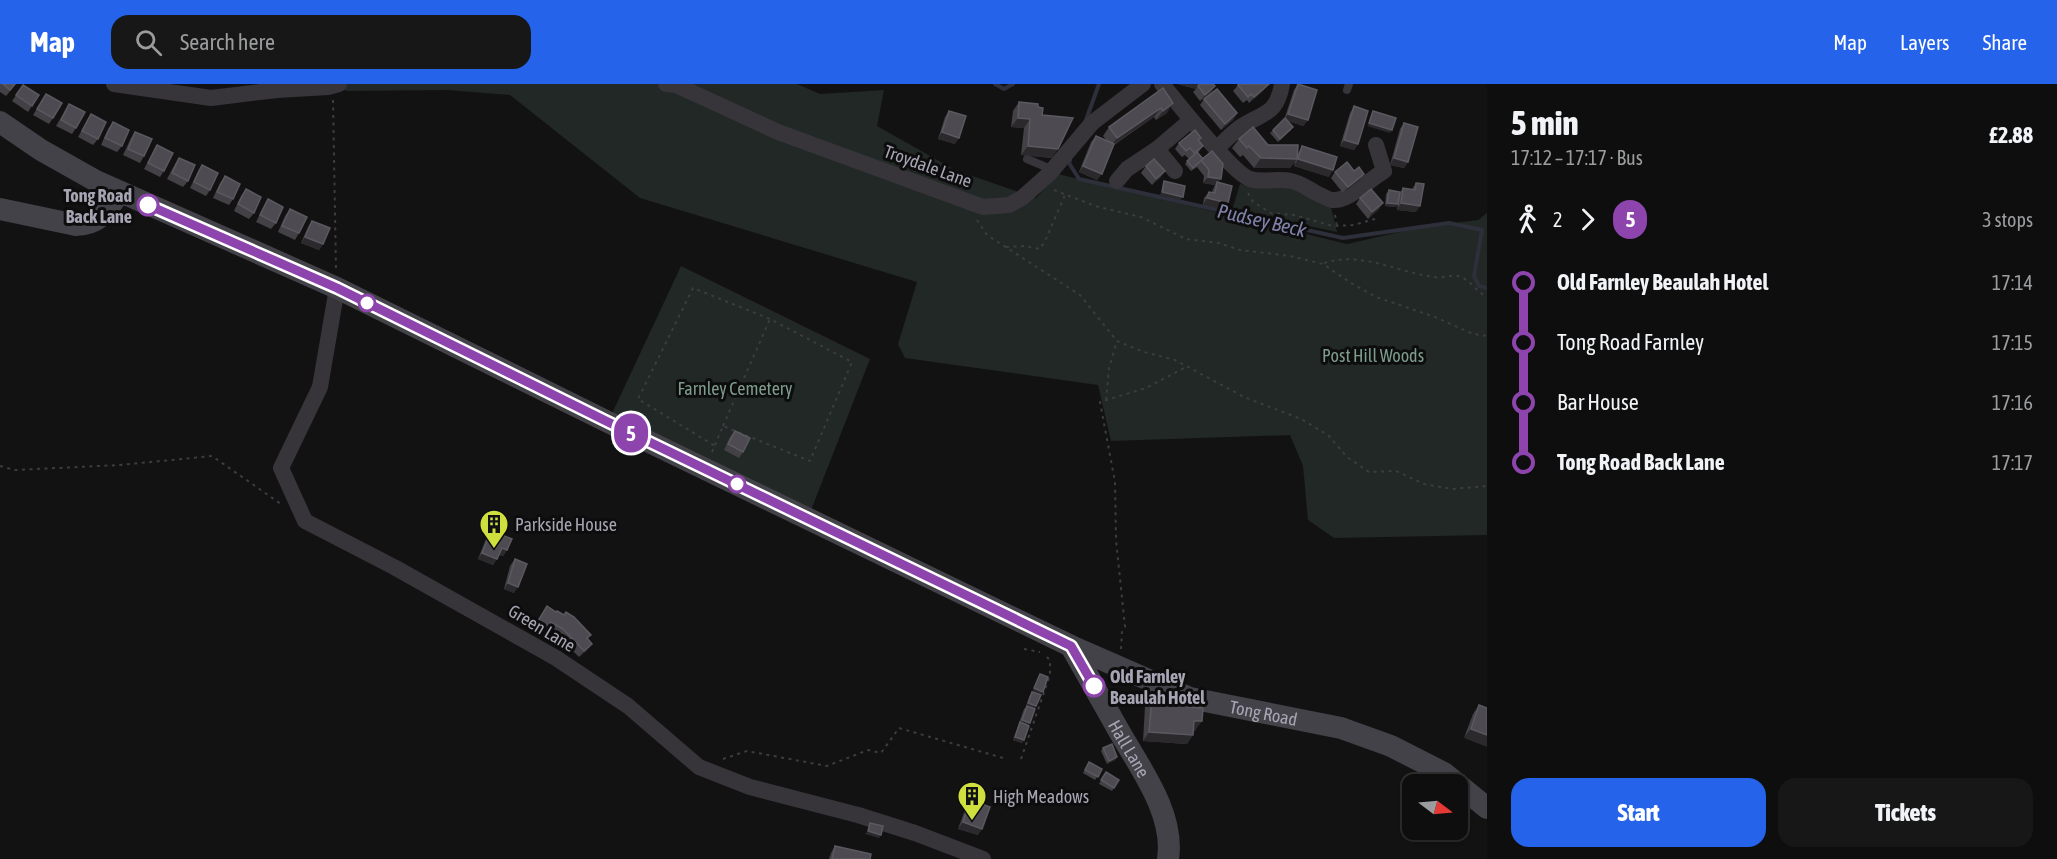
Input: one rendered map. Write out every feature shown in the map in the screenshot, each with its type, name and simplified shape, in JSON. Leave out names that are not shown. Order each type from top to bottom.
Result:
[{"type":"street","points":[[114,84],[211,98],[336,85]]},
{"type":"street","name":"Troydale Lane","points":[[666,84],[676,85],[778,132],[983,207],[1009,205],[1032,189],[1056,166],[1092,123],[1143,84]]},
{"type":"street","points":[[1162,84],[1238,172],[1248,179],[1263,181],[1284,179],[1302,183],[1332,200],[1350,196],[1390,174],[1376,145]]},
{"type":"street","points":[[1217,148],[1241,127],[1267,114],[1279,100],[1282,84]]},
{"type":"street","points":[[1117,181],[1127,170],[1157,149],[1191,120]]},
{"type":"street","name":"Tong Road","points":[[0,122],[41,150],[120,192],[337,288],[1071,646],[1190,698],[1341,728],[1391,746],[1444,773],[1487,808]]},
{"type":"street","points":[[1157,149],[1175,171]]},
{"type":"street","points":[[0,208],[76,225],[88,224],[102,217],[120,192]]},
{"type":"street","points":[[305,521],[281,468],[320,387],[337,288]]},
{"type":"street","name":"Green Lane","points":[[305,521],[414,578],[556,658],[628,706],[699,767],[750,787],[858,815],[915,833],[982,859]]},
{"type":"street","name":"Hall Lane","points":[[1071,646],[1146,777],[1160,807],[1168,833],[1168,859]]},
{"type":"lane","points":[[1027,159],[1056,166]]},
{"type":"path","points":[[336,85],[337,288]]},
{"type":"path","points":[[1248,179],[1246,188],[1253,202],[1271,213],[1294,215],[1341,227],[1378,218]]},
{"type":"path","points":[[1049,188],[1095,206],[1141,217],[1186,239],[1219,243],[1240,250],[1290,256],[1323,264],[1376,297],[1434,317],[1473,334],[1487,336]]},
{"type":"path","points":[[1006,247],[1024,246],[1040,249],[1065,194]]},
{"type":"path","points":[[987,235],[1080,295],[1117,341],[1144,352],[1175,360],[1244,397],[1301,419],[1328,435],[1347,457],[1369,472],[1396,471],[1424,484],[1453,489],[1487,486]]},
{"type":"path","points":[[1323,264],[1334,260],[1359,258],[1401,271],[1436,278],[1454,274],[1464,278],[1487,297]]},
{"type":"path","points":[[715,446],[638,399],[693,288],[770,319],[852,362],[810,461],[723,426]]},
{"type":"path","points":[[704,468],[770,319]]},
{"type":"path","points":[[1106,401],[1109,368],[1117,341]]},
{"type":"path","points":[[1117,667],[1122,632],[1125,627],[1116,540],[1115,482],[1100,402],[1146,388],[1187,366]]},
{"type":"path","points":[[0,466],[15,470],[120,465],[212,456],[305,521]]},
{"type":"path","points":[[1021,759],[1050,675],[1050,661],[1046,655],[1024,649]]},
{"type":"path","points":[[699,767],[747,751],[827,766],[868,750],[881,753],[899,728],[1003,758]]},
{"type":"green space","name":"Post Hill Woods","points":[[277,84],[797,84],[820,94],[884,90],[877,126],[955,170],[1036,198],[1058,174],[1347,244],[1422,227],[1478,220],[1487,213],[1487,535],[1334,538],[1308,520],[1303,466],[1290,435],[1111,441],[1098,385],[905,358],[898,344],[917,282],[640,198],[510,95],[447,90],[347,91],[333,86]]},
{"type":"green space","points":[[1240,184],[1288,187],[1320,204],[1331,207],[1337,232],[1232,210]]},
{"type":"green space","name":"Farnley Cemetery","points":[[681,266],[870,359],[808,518],[608,422]]},
{"type":"building","points":[[3,84],[15,84],[10,90]]},
{"type":"building","points":[[1200,84],[1215,86],[1205,95],[1198,86]]},
{"type":"building","points":[[1239,84],[1269,84],[1254,97],[1251,94],[1248,97]]},
{"type":"building","points":[[1298,84],[1317,90],[1308,120],[1288,114]]},
{"type":"building","points":[[23,85],[39,95],[32,106],[16,95]]},
{"type":"building","points":[[1163,88],[1173,103],[1163,111],[1161,108],[1117,138],[1109,127]]},
{"type":"building","points":[[1217,89],[1237,113],[1225,124],[1204,99]]},
{"type":"building","points":[[46,94],[62,103],[53,118],[37,109]]},
{"type":"building","points":[[1019,102],[1038,104],[1038,107],[1043,108],[1042,115],[1073,118],[1058,149],[1028,146],[1030,119],[1018,118]]},
{"type":"building","points":[[69,104],[85,112],[76,128],[61,120]]},
{"type":"building","points":[[1354,106],[1368,111],[1358,144],[1344,140]]},
{"type":"building","points":[[949,111],[966,116],[959,138],[942,132]]},
{"type":"building","points":[[1373,111],[1396,118],[1392,130],[1369,123]]},
{"type":"building","points":[[91,114],[106,122],[98,139],[82,131]]},
{"type":"building","points":[[1285,118],[1293,127],[1280,139],[1273,130]]},
{"type":"building","points":[[113,122],[129,130],[122,146],[105,138]]},
{"type":"building","points":[[1404,123],[1418,127],[1408,162],[1394,158]]},
{"type":"building","points":[[1253,127],[1268,145],[1298,145],[1297,159],[1261,158],[1249,146],[1247,148],[1239,139]]},
{"type":"building","points":[[1195,130],[1203,146],[1194,153],[1190,148],[1186,151],[1179,143]]},
{"type":"building","points":[[135,132],[152,139],[144,156],[128,149]]},
{"type":"building","points":[[1096,136],[1114,144],[1102,174],[1083,166]]},
{"type":"building","points":[[157,145],[173,153],[164,171],[148,163]]},
{"type":"building","points":[[1302,146],[1337,157],[1333,170],[1298,159]]},
{"type":"building","points":[[1212,151],[1223,164],[1221,179],[1208,177],[1209,170],[1201,160]]},
{"type":"building","points":[[1197,152],[1203,159],[1193,168],[1187,161]]},
{"type":"building","points":[[179,158],[195,165],[188,181],[172,173]]},
{"type":"building","points":[[1154,159],[1165,171],[1156,179],[1146,166]]},
{"type":"building","points":[[1347,162],[1354,171],[1359,167],[1364,174],[1348,187],[1335,172]]},
{"type":"building","points":[[202,165],[218,173],[210,190],[194,182]]},
{"type":"building","points":[[225,176],[240,184],[233,199],[217,192]]},
{"type":"building","points":[[1164,181],[1185,186],[1183,197],[1162,192]]},
{"type":"building","points":[[1217,182],[1232,186],[1228,203],[1207,198],[1209,192],[1215,193]]},
{"type":"building","points":[[1416,183],[1424,184],[1420,206],[1401,203],[1403,188],[1415,190]]},
{"type":"building","points":[[246,189],[261,197],[254,213],[238,204]]},
{"type":"building","points":[[1371,189],[1383,203],[1372,212],[1360,198]]},
{"type":"building","points":[[1389,190],[1400,192],[1398,204],[1387,203]]},
{"type":"building","points":[[268,199],[283,207],[276,223],[260,215]]},
{"type":"building","points":[[290,209],[307,217],[299,233],[282,226]]},
{"type":"building","points":[[312,221],[330,228],[323,244],[305,237]]},
{"type":"building","points":[[735,431],[750,438],[743,452],[728,444]]},
{"type":"building","name":"Parkside House","points":[[492,528],[512,539],[507,550],[502,548],[497,559],[482,553]]},
{"type":"building","points":[[515,559],[527,564],[518,587],[508,583]]},
{"type":"building","points":[[547,606],[556,612],[564,615],[566,612],[574,617],[591,635],[587,638],[592,644],[584,651],[563,629],[551,622],[548,627],[538,621]]},
{"type":"building","points":[[1040,674],[1048,677],[1043,692],[1034,688]]},
{"type":"building","points":[[1032,692],[1041,695],[1036,706],[1028,703]]},
{"type":"building","points":[[1152,698],[1188,700],[1188,707],[1203,708],[1202,721],[1194,721],[1193,735],[1149,732]]},
{"type":"building","points":[[1479,705],[1487,708],[1487,735],[1471,729]]},
{"type":"building","points":[[1027,706],[1035,709],[1030,723],[1022,720]]},
{"type":"building","points":[[1020,722],[1029,726],[1024,740],[1015,737]]},
{"type":"building","points":[[1112,744],[1117,757],[1109,761],[1103,748]]},
{"type":"building","points":[[1089,762],[1102,769],[1098,777],[1085,770]]},
{"type":"building","points":[[1106,772],[1119,780],[1114,788],[1101,780]]},
{"type":"building","points":[[970,800],[990,807],[982,829],[963,822]]},
{"type":"building","points":[[870,823],[883,826],[881,835],[868,831]]},
{"type":"building","points":[[835,846],[871,854],[870,859],[832,859]]},
{"type":"waterway","name":"Pudsey Beck","points":[[995,84],[1004,89],[1013,84]]},
{"type":"waterway","name":"Pudsey Beck","points":[[1086,120],[1099,84]]},
{"type":"waterway","name":"Pudsey Beck","points":[[1070,160],[1069,163],[1079,179],[1343,238],[1449,223],[1482,230],[1474,276],[1479,286],[1487,288]]},
{"type":"bus line","name":"5","points":[[148,205],[337,288],[1071,646],[1094,686]]},
{"type":"place","name":"Tong Road Back Lane","points":[[148,205]]},
{"type":"place","name":"Parkside House","points":[[494,550]]},
{"type":"place","name":"Old Farnley Beaulah Hotel","points":[[1094,686]]},
{"type":"place","name":"High Meadows","points":[[972,822]]}]
